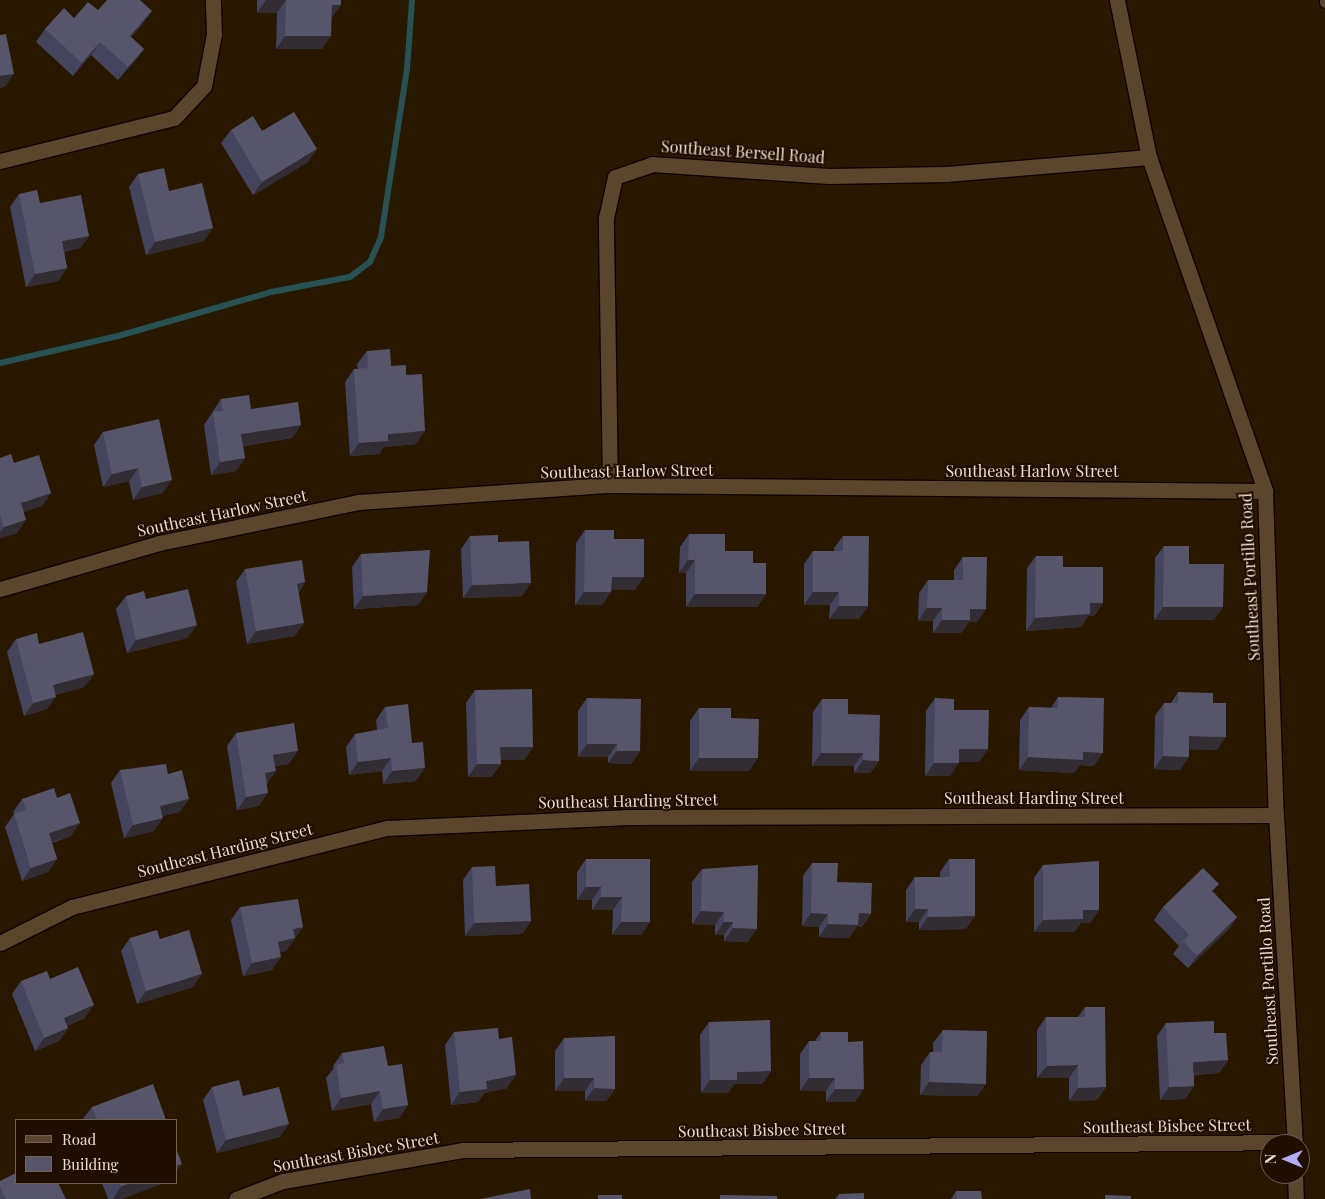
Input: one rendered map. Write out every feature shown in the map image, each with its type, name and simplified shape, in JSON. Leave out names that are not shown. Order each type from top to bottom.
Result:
[{"type":"street","points":[[0,162],[174,118],[204,86],[214,34],[213,0]]},
{"type":"street","name":"Southeast Portillo Road","points":[[1117,0],[1149,157],[1265,491],[1276,815],[1294,1134]]},
{"type":"street","name":"Southeast Bersell Road","points":[[610,485],[606,218],[615,177],[652,164],[829,176],[946,174],[1149,157]]},
{"type":"street","name":"Southeast Harlow Street","points":[[0,590],[159,543],[358,502],[610,485],[1265,491]]},
{"type":"street","name":"Southeast Harding Street","points":[[0,943],[72,907],[387,828],[624,816],[1276,815]]},
{"type":"street","name":"Southeast Bisbee Street","points":[[236,1199],[283,1180],[462,1150],[1260,1143]]},
{"type":"street","points":[[1296,1184],[1296,1199]]},
{"type":"building","points":[[107,0],[140,0],[152,11],[130,36],[144,49],[128,67],[100,42],[82,63],[45,29],[64,8],[74,18],[88,2],[98,10]]},
{"type":"building","points":[[286,0],[341,0],[341,5],[332,5],[331,36],[285,36]]},
{"type":"building","points":[[6,34],[14,74],[0,76],[0,35]]},
{"type":"building","points":[[294,112],[317,149],[262,182],[231,130],[253,116],[262,131]]},
{"type":"building","points":[[164,168],[169,191],[202,183],[213,228],[155,242],[138,174]]},
{"type":"building","points":[[37,190],[40,203],[81,195],[89,236],[62,241],[67,268],[35,274],[19,194]]},
{"type":"building","points":[[390,349],[391,366],[406,365],[406,375],[422,374],[425,431],[388,434],[388,441],[359,443],[354,369],[368,368],[367,351]]},
{"type":"building","points":[[249,395],[251,409],[298,402],[301,425],[241,434],[245,458],[220,462],[213,412],[223,411],[221,399]]},
{"type":"building","points":[[159,419],[172,480],[142,487],[138,468],[112,474],[103,432]]},
{"type":"building","points":[[11,454],[14,463],[39,455],[51,493],[21,503],[26,520],[4,527],[0,515],[0,458]]},
{"type":"building","points":[[585,530],[614,530],[614,539],[644,539],[644,577],[612,577],[611,592],[584,592]]},
{"type":"building","points":[[689,534],[725,534],[725,551],[753,551],[753,563],[766,563],[766,594],[695,594],[695,560],[688,560]]},
{"type":"building","points":[[498,535],[498,542],[529,541],[531,583],[472,585],[470,536]]},
{"type":"building","points":[[843,536],[869,536],[868,606],[839,606],[839,592],[813,592],[813,551],[843,551]]},
{"type":"building","points":[[1164,546],[1189,546],[1189,564],[1224,564],[1223,607],[1163,607]]},
{"type":"building","points":[[430,550],[427,592],[363,596],[361,554]]},
{"type":"building","points":[[1036,556],[1063,556],[1063,567],[1103,567],[1103,603],[1090,603],[1090,614],[1035,618]]},
{"type":"building","points":[[963,557],[987,557],[986,609],[970,609],[970,620],[942,620],[942,608],[927,608],[928,580],[963,580]]},
{"type":"building","points":[[302,560],[305,582],[297,584],[304,623],[256,631],[245,569]]},
{"type":"building","points":[[188,589],[197,625],[136,640],[126,596],[144,591],[146,599]]},
{"type":"building","points":[[83,632],[94,674],[53,685],[56,697],[33,703],[16,639],[37,633],[39,644]]},
{"type":"building","points":[[532,689],[533,747],[500,747],[501,764],[477,764],[475,690]]},
{"type":"building","points":[[1178,692],[1213,693],[1213,703],[1226,703],[1226,737],[1189,736],[1189,757],[1163,756],[1164,703],[1178,703]]},
{"type":"building","points":[[1058,697],[1104,698],[1103,753],[1083,752],[1083,760],[1028,757],[1029,707],[1058,708]]},
{"type":"building","points":[[587,698],[641,699],[640,751],[617,751],[617,744],[587,744]]},
{"type":"building","points":[[935,698],[954,699],[954,710],[989,710],[988,749],[959,749],[959,763],[934,763]]},
{"type":"building","points":[[822,699],[848,699],[848,714],[880,715],[879,761],[863,760],[863,753],[821,753]]},
{"type":"building","points":[[408,704],[412,743],[423,742],[425,768],[392,771],[391,758],[358,762],[355,734],[388,728],[385,707]]},
{"type":"building","points":[[699,708],[731,708],[731,718],[759,719],[758,758],[699,758]]},
{"type":"building","points":[[294,723],[298,751],[273,755],[276,771],[265,773],[268,793],[246,797],[236,733]]},
{"type":"building","points":[[166,764],[168,774],[182,770],[189,799],[160,806],[163,818],[133,825],[120,770]]},
{"type":"building","points":[[54,788],[57,798],[70,793],[80,823],[49,833],[57,859],[31,868],[14,814],[26,810],[22,799]]},
{"type":"building","points":[[586,859],[650,859],[650,922],[621,922],[622,897],[601,897],[601,887],[586,887]]},
{"type":"building","points":[[949,859],[975,859],[975,916],[928,917],[928,909],[915,909],[915,877],[950,877]]},
{"type":"building","points":[[1099,861],[1099,910],[1083,910],[1083,919],[1043,920],[1043,865]]},
{"type":"building","points":[[812,863],[838,863],[837,882],[872,883],[871,914],[859,913],[858,925],[828,924],[828,914],[811,913]]},
{"type":"building","points":[[758,865],[757,929],[733,928],[733,922],[724,922],[724,912],[701,911],[702,869]]},
{"type":"building","points":[[495,866],[496,886],[529,884],[531,921],[474,923],[472,867]]},
{"type":"building","points":[[1203,868],[1219,884],[1212,891],[1237,917],[1197,956],[1183,941],[1189,935],[1163,907]]},
{"type":"building","points":[[298,899],[303,927],[293,929],[295,938],[278,942],[281,957],[252,963],[240,907]]},
{"type":"building","points":[[157,930],[160,939],[189,930],[202,974],[146,991],[130,938]]},
{"type":"building","points":[[78,967],[94,1005],[64,1018],[68,1028],[44,1038],[21,981],[47,971],[50,979]]},
{"type":"building","points":[[1085,1007],[1105,1007],[1106,1087],[1078,1088],[1078,1065],[1047,1066],[1046,1017],[1085,1017]]},
{"type":"building","points":[[770,1020],[771,1071],[737,1072],[737,1080],[710,1080],[709,1022]]},
{"type":"building","points":[[1214,1021],[1214,1033],[1226,1033],[1228,1060],[1193,1062],[1194,1086],[1169,1087],[1166,1023]]},
{"type":"building","points":[[498,1028],[499,1039],[512,1037],[516,1075],[486,1081],[487,1089],[460,1092],[454,1032]]},
{"type":"building","points":[[943,1030],[987,1031],[986,1084],[929,1082],[930,1052],[942,1052]]},
{"type":"building","points":[[821,1032],[848,1032],[848,1042],[863,1041],[864,1089],[835,1089],[835,1078],[809,1078],[809,1041],[821,1041]]},
{"type":"building","points":[[615,1036],[615,1089],[594,1088],[594,1078],[564,1078],[564,1038]]},
{"type":"building","points":[[384,1046],[388,1066],[402,1064],[408,1105],[383,1109],[380,1091],[341,1098],[336,1065],[344,1063],[342,1053]]},
{"type":"building","points":[[239,1080],[243,1096],[279,1087],[289,1124],[226,1140],[212,1087]]},
{"type":"building","points":[[153,1084],[166,1119],[97,1119],[92,1107]]},
{"type":"building","points":[[178,1153],[182,1164],[178,1165]]},
{"type":"building","points":[[15,1174],[15,1184],[58,1184],[66,1199],[6,1199],[0,1187],[0,1181]]},
{"type":"building","points":[[530,1189],[531,1199],[481,1199]]},
{"type":"building","points":[[956,1191],[981,1191],[982,1199],[957,1199]]},
{"type":"building","points":[[864,1193],[864,1199],[839,1199],[839,1194]]},
{"type":"building","points":[[598,1195],[622,1195],[622,1199],[598,1199]]},
{"type":"building","points":[[720,1195],[777,1196],[777,1199],[720,1199]]},
{"type":"building","points":[[1105,1195],[1131,1196],[1131,1199],[1105,1199]]},
{"type":"waterway","points":[[0,363],[118,336],[271,292],[350,277],[370,262],[381,237],[407,70],[412,0]]}]
